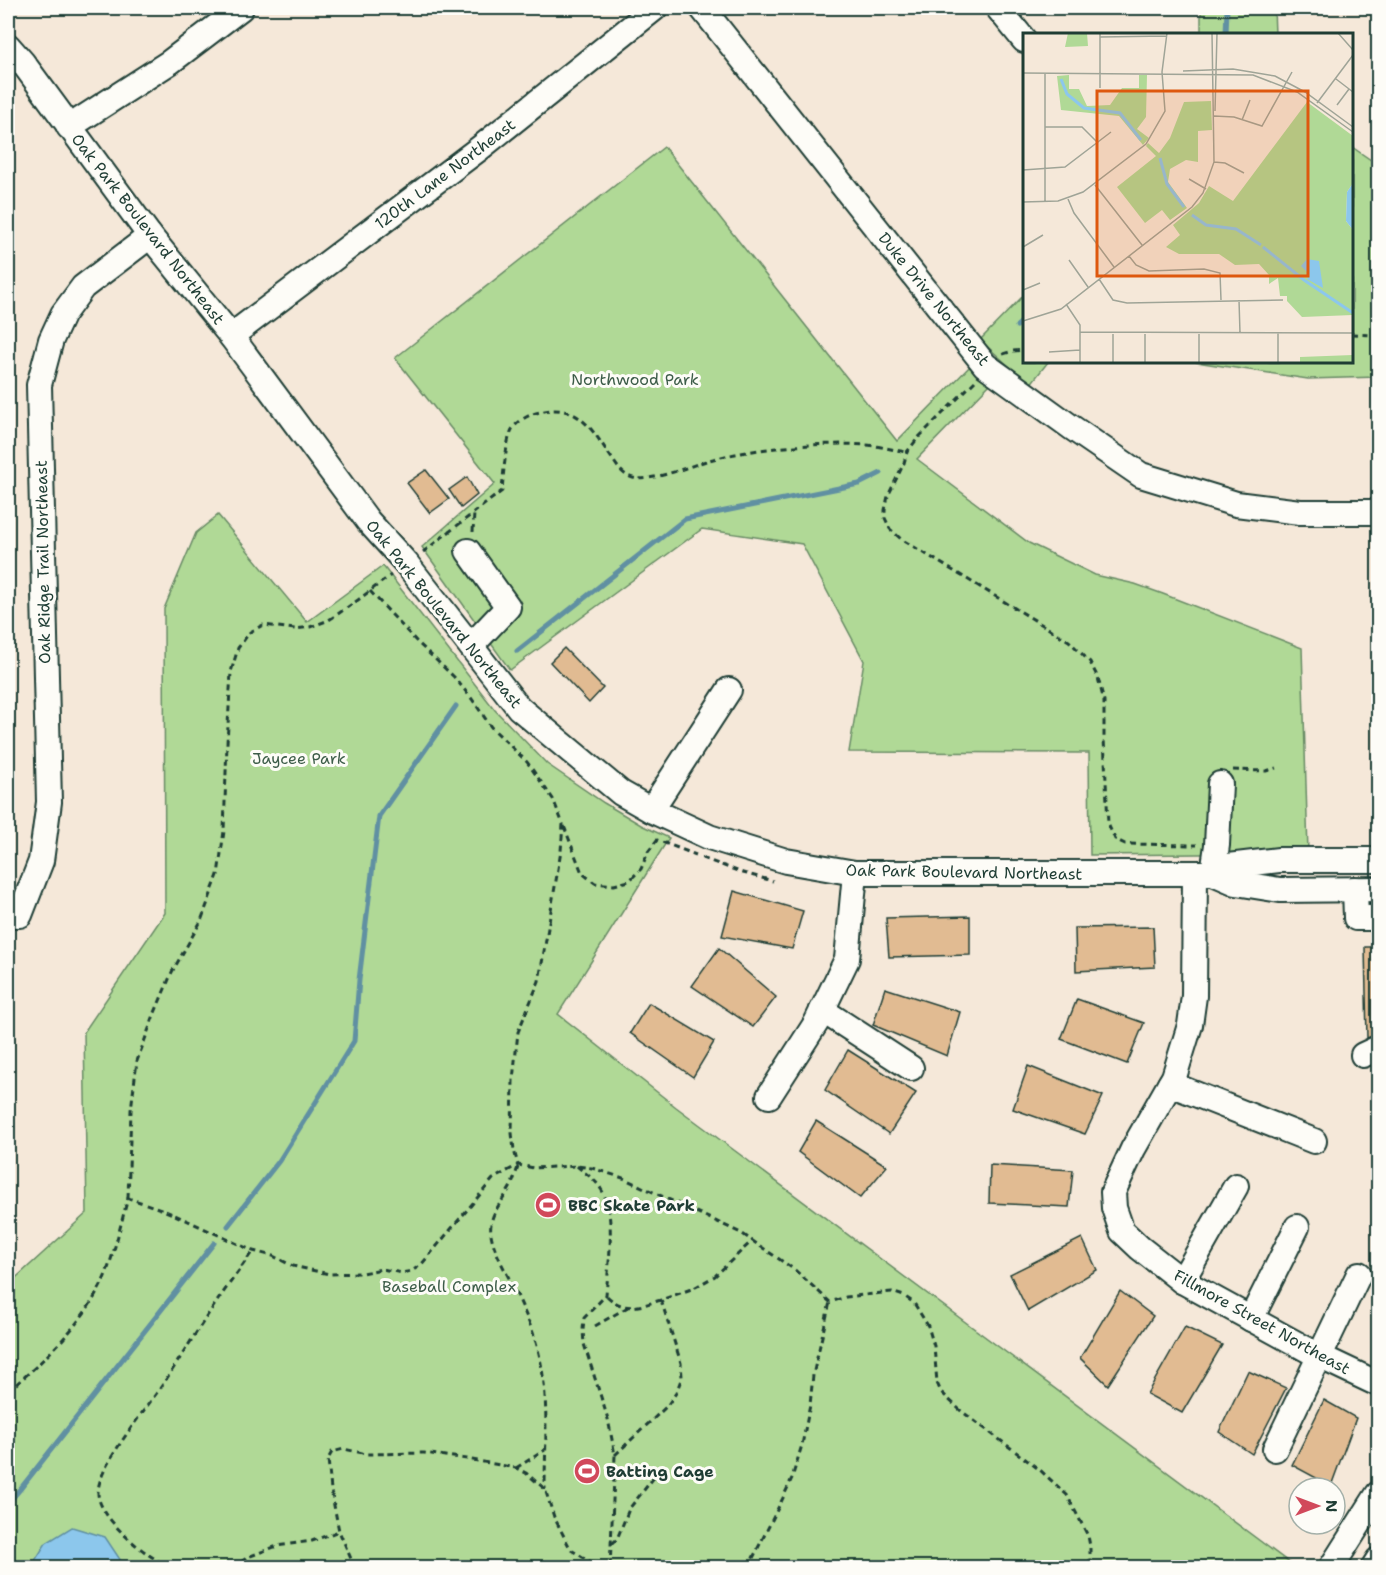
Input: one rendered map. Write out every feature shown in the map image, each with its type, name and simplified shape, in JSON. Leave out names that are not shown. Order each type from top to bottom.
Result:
[{"type":"street","points":[[69,127],[170,62],[241,8]]},
{"type":"street","name":"120th Lane Northeast","points":[[231,336],[480,148],[655,8]]},
{"type":"street","name":"Duke Drive Northeast","points":[[702,8],[985,365],[1141,475],[1236,504],[1300,512],[1378,512]]},
{"type":"street","points":[[998,8],[1023,39]]},
{"type":"street","name":"Oak Park Boulevard Northeast","points":[[8,46],[23,63],[150,236],[231,336],[368,521],[406,563],[519,708],[621,794],[709,837],[779,859],[855,873],[1204,873],[1228,866],[1279,860],[1378,860]]},
{"type":"street","name":"Oak Ridge Trail Northeast","points":[[8,915],[20,915],[42,861],[49,802],[39,385],[51,340],[63,314],[83,287],[150,236]]},
{"type":"street","points":[[468,551],[508,607],[471,646]]},
{"type":"street","points":[[651,810],[729,690]]},
{"type":"street","points":[[1220,784],[1217,845],[1204,873],[1190,1025],[1170,1084],[1314,1141]]},
{"type":"street","points":[[769,1096],[816,1023],[847,959],[855,873]]},
{"type":"street","name":"Oak Park Boulevard Northeast","points":[[1204,873],[1236,883],[1280,890],[1367,889]]},
{"type":"street","points":[[1367,889],[1356,918],[1378,918]]},
{"type":"street","points":[[822,1010],[911,1068]]},
{"type":"street","name":"Fillmore Street Northeast","points":[[1170,1084],[1133,1149],[1113,1192],[1114,1208],[1122,1232],[1182,1281],[1319,1356],[1378,1384]]},
{"type":"street","points":[[1182,1281],[1236,1186]]},
{"type":"street","points":[[1251,1319],[1297,1227]]},
{"type":"street","points":[[1275,1449],[1359,1274]]},
{"type":"street","points":[[1331,1568],[1378,1494]]},
{"type":"street","points":[[1373,1568],[1378,1560]]},
{"type":"path","points":[[1353,334],[1378,335]]},
{"type":"path","points":[[981,376],[918,438],[907,452],[888,496],[885,518],[890,528],[901,539],[1068,641],[1090,662],[1098,678],[1104,701],[1108,824],[1115,839],[1125,844],[1138,844]]},
{"type":"path","points":[[422,552],[502,491],[505,460],[512,429],[527,416],[539,412],[554,410],[577,415],[588,424],[620,471],[633,478],[657,477],[707,460],[783,447],[867,445],[907,452]]},
{"type":"path","points":[[8,1391],[42,1361],[67,1334],[106,1275],[128,1198],[131,1110],[137,1061],[153,1015],[172,972],[201,921],[218,875],[224,831],[226,743],[231,672],[238,648],[250,632],[263,625],[295,629],[310,627],[329,620],[394,573]]},
{"type":"path","points":[[370,591],[416,641],[454,677],[491,727],[527,762],[553,799],[582,873],[595,883],[614,885],[629,881],[641,869],[648,852],[657,840]]},
{"type":"path","points":[[1220,784],[1224,770],[1266,771],[1275,768]]},
{"type":"path","points":[[563,824],[561,851],[540,981],[518,1032],[513,1080],[512,1133],[518,1165],[512,1184],[493,1216],[491,1233],[499,1258],[532,1331],[538,1352],[547,1414],[545,1489],[554,1517],[570,1550],[601,1568]]},
{"type":"path","points":[[128,1198],[178,1216],[253,1251],[273,1256],[293,1266],[329,1274],[362,1273],[382,1269],[402,1273],[412,1271],[421,1265],[493,1179],[518,1165],[534,1168],[577,1166],[592,1168],[623,1178],[707,1216],[753,1240],[795,1270],[830,1302]]},
{"type":"path","points":[[577,1166],[601,1189],[609,1206],[606,1295],[584,1318],[583,1330],[584,1344],[608,1419],[615,1455],[610,1568]]},
{"type":"path","points":[[595,1326],[628,1307],[661,1300],[694,1288],[715,1276],[753,1240]]},
{"type":"path","points":[[172,1568],[162,1566],[148,1555],[128,1538],[106,1514],[98,1500],[101,1475],[253,1251]]},
{"type":"path","points":[[830,1302],[846,1297],[892,1292],[914,1303],[928,1326],[934,1346],[937,1383],[941,1392],[960,1410],[1040,1470],[1067,1496],[1088,1536],[1090,1568]]},
{"type":"path","points":[[606,1295],[609,1299],[628,1307]]},
{"type":"path","points":[[615,1455],[667,1406],[676,1393],[682,1377],[681,1363],[661,1300]]},
{"type":"path","points":[[748,1568],[792,1478],[802,1445],[813,1375],[830,1302]]},
{"type":"path","points":[[355,1568],[339,1531],[331,1490],[328,1459],[333,1452],[344,1449],[367,1454],[424,1453],[467,1459],[516,1468],[526,1473],[545,1489]]},
{"type":"path","points":[[516,1468],[546,1450]]},
{"type":"path","points":[[611,1545],[617,1539],[629,1509],[655,1476]]},
{"type":"path","points":[[233,1568],[248,1557],[277,1546],[312,1541],[339,1531]]},
{"type":"green space","points":[[1201,8],[1274,8],[1275,33],[1201,33]]},
{"type":"green space","name":"Northwood Park","points":[[664,147],[897,441],[972,364],[991,383],[917,459],[1029,543],[1095,575],[1135,584],[1302,648],[1308,853],[1090,855],[1089,753],[849,752],[864,661],[802,544],[702,529],[510,670],[422,547],[495,484],[395,358]]},
{"type":"green space","points":[[1353,148],[1378,165],[1378,377],[1308,379],[1203,363],[1353,363]]},
{"type":"green space","points":[[1023,296],[1023,363],[1047,363],[1030,385],[980,340]]},
{"type":"green space","name":"Baseball Complex","points":[[218,515],[307,622],[383,566],[495,710],[547,764],[604,803],[641,825],[669,838],[558,1014],[676,1107],[1295,1567],[8,1568],[8,1285],[87,1213],[84,1032],[165,913],[164,609],[196,533]]},
{"type":"water","points":[[72,1527],[105,1537],[125,1567],[31,1567],[46,1543]]},
{"type":"building","points":[[426,470],[449,499],[430,513],[407,483]]},
{"type":"building","points":[[467,477],[477,495],[461,508],[449,490]]},
{"type":"building","points":[[564,648],[603,688],[589,703],[550,662]]},
{"type":"building","points":[[734,891],[803,911],[792,949],[722,936]]},
{"type":"building","points":[[970,916],[970,955],[889,957],[886,918]]},
{"type":"building","points":[[1153,927],[1155,967],[1076,971],[1075,928]]},
{"type":"building","points":[[1365,947],[1378,947],[1378,1034],[1367,1038]]},
{"type":"building","points":[[719,948],[776,997],[753,1027],[692,986]]},
{"type":"building","points":[[885,988],[960,1012],[947,1056],[873,1025]]},
{"type":"building","points":[[1077,999],[1144,1023],[1127,1064],[1061,1039]]},
{"type":"building","points":[[649,1003],[714,1042],[693,1077],[630,1033]]},
{"type":"building","points":[[848,1050],[916,1093],[889,1134],[825,1090]]},
{"type":"building","points":[[1028,1066],[1103,1096],[1085,1134],[1013,1109]]},
{"type":"building","points":[[816,1121],[887,1166],[860,1198],[798,1152]]},
{"type":"building","points":[[990,1165],[1073,1170],[1069,1207],[989,1203]]},
{"type":"building","points":[[1082,1238],[1097,1270],[1028,1311],[1010,1274]]},
{"type":"building","points":[[1120,1291],[1153,1316],[1108,1385],[1080,1358]]},
{"type":"building","points":[[1185,1327],[1222,1345],[1182,1413],[1147,1394]]},
{"type":"building","points":[[1248,1371],[1286,1388],[1252,1454],[1219,1432]]},
{"type":"building","points":[[1324,1400],[1356,1418],[1335,1476],[1312,1476],[1292,1465]]},
{"type":"waterway","points":[[1226,33],[1227,8]]},
{"type":"waterway","points":[[1017,326],[1023,321]]},
{"type":"waterway","points":[[517,651],[685,519],[859,484],[881,473]]},
{"type":"waterway","points":[[228,1226],[279,1161],[354,1041],[379,816],[456,706]]},
{"type":"waterway","points":[[8,1503],[214,1243]]},
{"type":"place","name":"BBC Skate Park","points":[[548,1205]]},
{"type":"place","name":"Batting Cage","points":[[587,1471]]},
{"type":"park label","name":"Jaycee Park","points":[[299,758]]}]
